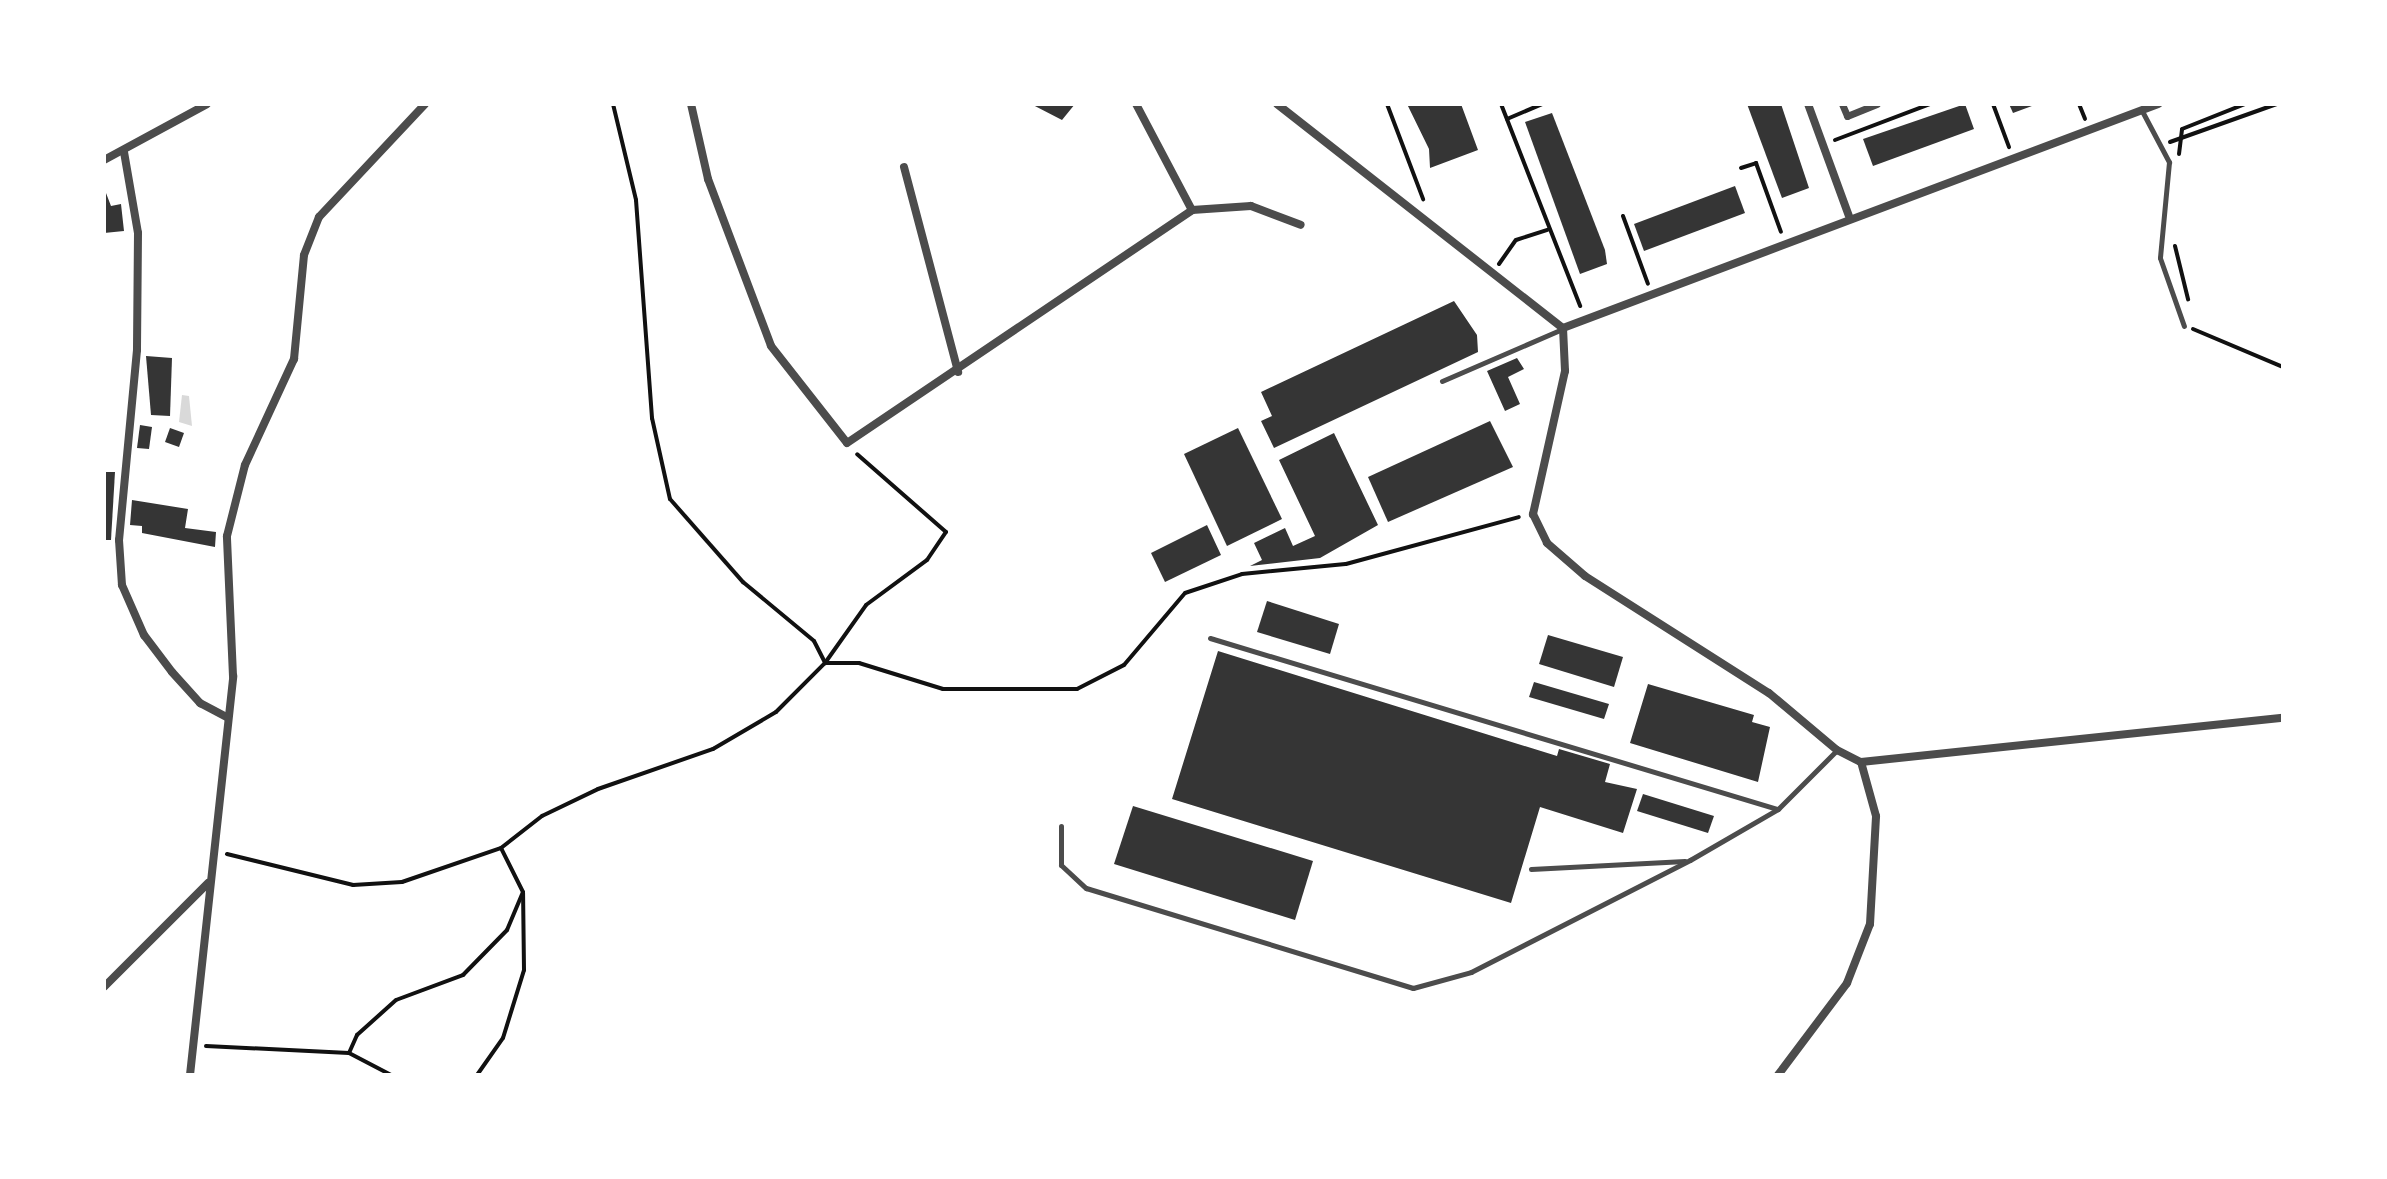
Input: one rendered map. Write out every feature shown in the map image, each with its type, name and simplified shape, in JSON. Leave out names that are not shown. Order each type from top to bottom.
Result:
[{"type":"street","points":[[104,160],[124,152],[207,104]]},
{"type":"street","points":[[190,1075],[211,854],[233,676],[227,536],[245,465],[294,359],[304,255],[333,198],[425,104]]},
{"type":"street","points":[[691,104],[713,193],[771,346],[847,443],[958,372],[1192,210],[1251,206],[1301,225]]},
{"type":"street","points":[[1136,104],[1192,210]]},
{"type":"street","points":[[1277,104],[1563,328],[1565,371],[1533,514],[1547,543],[1585,576],[1769,693],[1837,750],[1861,762],[2283,718]]},
{"type":"street","points":[[1808,104],[1849,216]]},
{"type":"street","points":[[1842,104],[1847,116],[1877,104]]},
{"type":"street","points":[[1563,328],[1849,216],[2158,104]]},
{"type":"street","points":[[124,152],[138,233],[137,350],[119,540],[122,585],[144,635],[172,672],[200,703],[226,717]]},
{"type":"street","points":[[904,167],[958,372]]},
{"type":"street","points":[[1778,1075],[1847,983],[1870,924],[1876,816],[1861,762]]},
{"type":"street","points":[[104,987],[208,883]]},
{"type":"lane","points":[[2142,110],[2165,144],[2160,258],[2184,326]]},
{"type":"lane","points":[[1442,381],[1563,328]]},
{"type":"lane","points":[[1210,638],[1778,809]]},
{"type":"lane","points":[[1061,826],[1061,865],[1086,888],[1413,988],[1471,972],[1690,860],[1778,809],[1837,750]]},
{"type":"lane","points":[[1531,869],[1690,860]]},
{"type":"path","points":[[613,104],[636,200],[652,418],[670,499],[743,582],[814,641],[825,663]]},
{"type":"path","points":[[1387,104],[1433,227]]},
{"type":"path","points":[[1501,104],[1547,230],[1588,319]]},
{"type":"path","points":[[1507,119],[1541,104]]},
{"type":"path","points":[[1823,144],[1917,106],[1930,104]]},
{"type":"path","points":[[1993,104],[2013,157]]},
{"type":"path","points":[[2178,165],[2182,129],[2245,104]]},
{"type":"path","points":[[2165,144],[2277,104]]},
{"type":"path","points":[[1741,168],[1756,163],[1785,242]]},
{"type":"path","points":[[1623,216],[1651,294]]},
{"type":"path","points":[[1508,251],[1516,240],[1547,230]]},
{"type":"path","points":[[2171,234],[2189,290],[2184,326],[2283,367]]},
{"type":"path","points":[[211,854],[250,854],[353,885],[402,882],[501,848],[542,816],[598,789],[713,749],[776,712],[825,663],[866,605],[927,560],[946,532],[847,443]]},
{"type":"path","points":[[825,663],[859,663],[943,689],[1077,689],[1124,665],[1185,593],[1242,574],[1346,564],[1533,514]]},
{"type":"path","points":[[477,1075],[503,1038],[524,970],[523,892],[501,848]]},
{"type":"path","points":[[349,1053],[357,1035],[396,1000],[463,975],[507,930],[523,892]]},
{"type":"path","points":[[192,1045],[349,1053],[391,1075]]},
{"type":"shaded area","points":[[182,395],[189,396],[192,426],[179,422]]},
{"type":"building","points":[[1031,104],[1075,104],[1062,120]]},
{"type":"building","points":[[1407,104],[1461,104],[1478,150],[1430,168],[1429,149]]},
{"type":"building","points":[[1747,104],[1781,104],[1809,188],[1782,198]]},
{"type":"building","points":[[1965,104],[1974,129],[1873,166],[1863,139]]},
{"type":"building","points":[[2009,104],[2037,104],[2013,113]]},
{"type":"building","points":[[1552,113],[1605,250],[1607,264],[1580,274],[1525,122]]},
{"type":"building","points":[[1735,186],[1745,213],[1644,251],[1634,224]]},
{"type":"building","points":[[106,193],[111,206],[121,204],[124,231],[104,233]]},
{"type":"building","points":[[1454,301],[1477,335],[1478,352],[1274,448],[1261,421],[1272,416],[1261,392]]},
{"type":"building","points":[[146,356],[172,358],[170,416],[151,415]]},
{"type":"building","points":[[1517,358],[1524,369],[1508,377],[1520,404],[1505,411],[1487,371]]},
{"type":"building","points":[[1490,421],[1513,467],[1388,522],[1368,477]]},
{"type":"building","points":[[140,425],[152,427],[149,449],[137,448]]},
{"type":"building","points":[[170,428],[184,433],[179,447],[165,442]]},
{"type":"building","points":[[1238,428],[1282,519],[1227,546],[1184,454]]},
{"type":"building","points":[[1334,433],[1378,525],[1320,558],[1250,566],[1262,560],[1254,543],[1285,528],[1293,546],[1315,536],[1279,460]]},
{"type":"building","points":[[104,472],[115,472],[111,540],[104,540]]},
{"type":"building","points":[[132,500],[188,509],[185,528],[216,532],[215,547],[142,533],[142,526],[130,525]]},
{"type":"building","points":[[1207,525],[1221,555],[1165,582],[1151,553]]},
{"type":"building","points":[[1267,601],[1339,624],[1330,654],[1257,632]]},
{"type":"building","points":[[1548,635],[1623,657],[1614,687],[1539,664]]},
{"type":"building","points":[[1218,651],[1557,756],[1559,749],[1610,764],[1605,782],[1637,789],[1623,833],[1540,807],[1511,903],[1172,799]]},
{"type":"building","points":[[1534,682],[1609,704],[1604,719],[1529,697]]},
{"type":"building","points":[[1648,684],[1754,715],[1752,722],[1770,727],[1758,782],[1630,743]]},
{"type":"building","points":[[1643,794],[1714,816],[1708,833],[1637,811]]},
{"type":"building","points":[[1133,806],[1313,861],[1295,920],[1114,864]]}]
